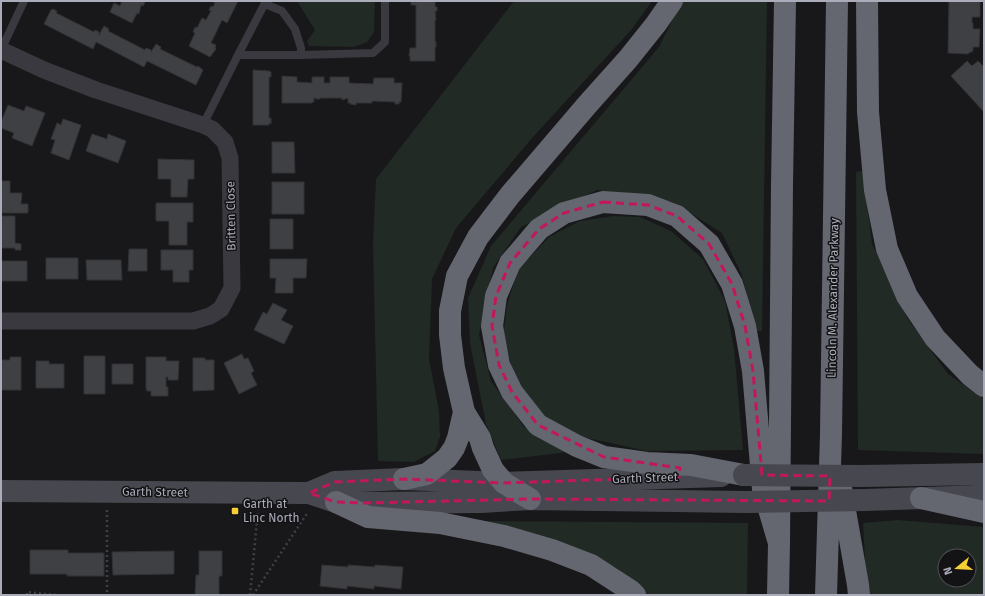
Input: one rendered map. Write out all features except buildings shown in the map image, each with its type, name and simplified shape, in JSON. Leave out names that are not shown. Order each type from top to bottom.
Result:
[{"type":"highway","points":[[530,499],[504,483],[493,470],[480,438],[464,412],[454,368],[450,335],[450,311],[457,276],[478,237],[510,195],[628,59],[672,1]]},
{"type":"highway","points":[[778,595],[785,1]]},
{"type":"highway","name":"Lincoln M. Alexander Parkway","points":[[826,595],[831,434],[837,1]]},
{"type":"highway","points":[[867,1],[868,112],[875,190],[887,249],[907,296],[935,338],[970,375],[984,386]]},
{"type":"highway","points":[[744,475],[691,465],[647,463],[604,456],[577,446],[538,425],[512,392],[499,365],[492,326],[496,296],[510,263],[539,229],[564,213],[603,202],[648,205],[677,216],[709,244],[732,284],[745,326],[753,372],[763,490],[779,543]]},
{"type":"highway","points":[[404,479],[427,474],[447,458],[454,448],[458,438],[464,412]]},
{"type":"highway","points":[[831,434],[859,595]]},
{"type":"highway","points":[[920,498],[984,512]]},
{"type":"highway","points":[[336,502],[368,517],[440,524],[504,536],[552,550],[591,565],[635,595]]},
{"type":"main road","name":"Garth Street","points":[[309,493],[335,482],[404,479],[504,483],[744,475],[862,476],[984,474]]},
{"type":"main road","name":"Garth Street","points":[[1,491],[309,493],[336,502],[363,503],[473,502],[530,499],[745,502],[984,496]]},
{"type":"street","name":"Britten Close","points":[[1,50],[44,70],[96,90],[203,125],[212,129],[225,142],[230,158],[232,288],[221,309],[210,316],[193,321],[1,321]]},
{"type":"lane","points":[[1,50],[24,1]]},
{"type":"lane","points":[[238,55],[373,53],[385,42],[385,1]]},
{"type":"lane","points":[[203,125],[265,2],[282,11],[295,29],[301,48],[301,55]]},
{"type":"path","points":[[107,491],[107,595]]},
{"type":"path","points":[[252,595],[259,493]]},
{"type":"path","points":[[252,595],[306,515],[309,493]]},
{"type":"path","points":[[27,595],[27,592],[56,595]]},
{"type":"highlighted area","points":[[603,202],[648,205],[677,216],[709,244],[732,284],[745,326],[753,371],[762,475],[830,476],[829,501],[530,499],[363,503],[336,502],[309,493],[335,482],[404,479],[504,483],[679,477],[680,468],[604,457],[538,425],[512,392],[499,365],[492,326],[496,296],[510,263],[539,229],[564,213]]},
{"type":"shaded area","points":[[297,1],[375,1],[374,32],[367,42],[354,47],[309,46],[307,41],[315,30]]},
{"type":"shaded area","points":[[514,1],[652,1],[632,29],[533,137],[456,228],[432,279],[429,359],[439,411],[440,437],[435,451],[414,462],[378,461],[373,243],[376,179]]},
{"type":"shaded area","points":[[682,1],[767,1],[762,331],[754,331],[742,275],[722,233],[673,202],[597,190],[521,227],[493,268],[479,335],[491,381],[524,427],[568,452],[501,460],[486,424],[470,343],[468,298],[491,246],[659,47]]},
{"type":"shaded area","points":[[863,171],[872,244],[908,319],[948,374],[984,399],[984,454],[858,450],[856,172]]},
{"type":"shaded area","points":[[613,216],[640,217],[671,231],[703,259],[725,301],[734,348],[743,450],[647,451],[574,435],[543,417],[517,385],[503,337],[507,305],[518,270],[549,237],[580,221]]},
{"type":"shaded area","points":[[897,520],[984,527],[984,595],[867,595],[863,523]]},
{"type":"shaded area","points":[[480,521],[748,523],[747,595],[645,595],[617,568]]},
{"type":"place","name":"Garth at Linc North","points":[[235,511]]}]
